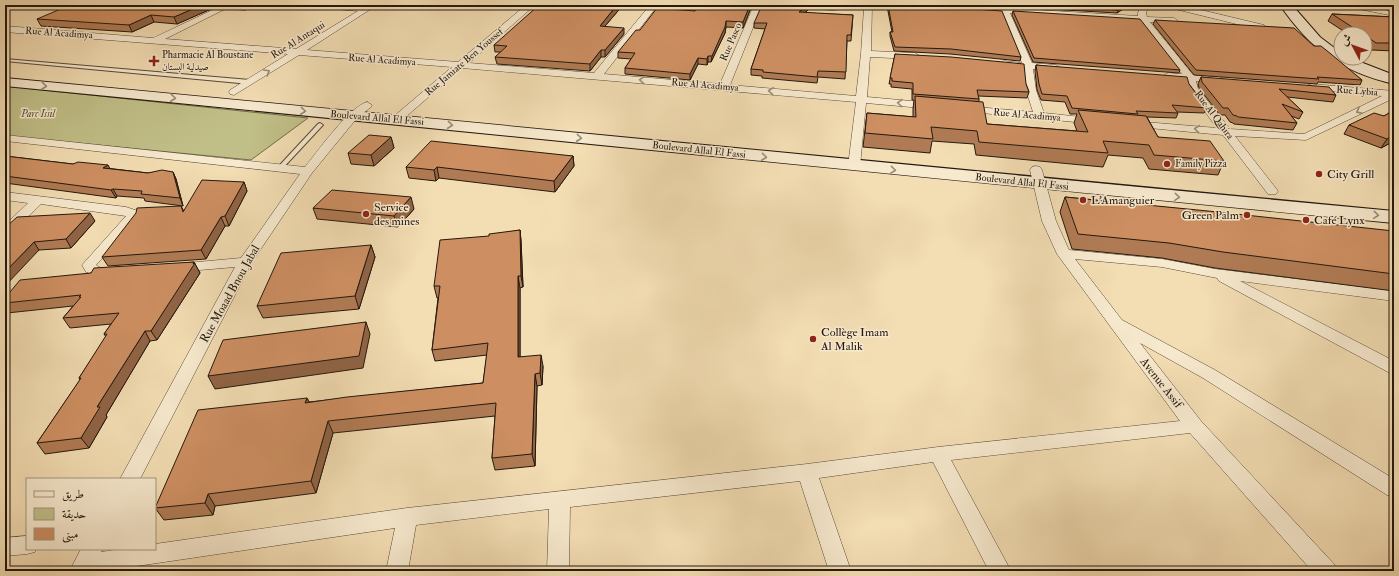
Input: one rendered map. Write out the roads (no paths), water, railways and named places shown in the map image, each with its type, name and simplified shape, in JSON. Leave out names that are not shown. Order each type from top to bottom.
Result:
[{"type":"main road","points":[[1286,5],[1307,30],[1336,56],[1376,74],[1394,80]]},
{"type":"main road","name":"Boulevard Allal El Fassi","points":[[5,70],[367,105],[403,114]]},
{"type":"main road","name":"Boulevard Allal El Fassi","points":[[5,82],[352,116],[403,114],[1039,177],[1394,217]]},
{"type":"main road","name":"Boulevard Allal El Fassi","points":[[1039,177],[1272,191],[1394,202]]},
{"type":"street","points":[[155,41],[229,5]]},
{"type":"street","points":[[312,5],[370,7]]},
{"type":"street","name":"Rue Jamiate Ben Youssef","points":[[403,114],[531,5]]},
{"type":"street","points":[[597,76],[654,5]]},
{"type":"street","name":"Rue Pasco","points":[[724,87],[758,5]]},
{"type":"street","points":[[778,5],[828,8],[846,8],[866,5],[866,54],[854,159]]},
{"type":"street","points":[[916,5],[1182,22]]},
{"type":"street","points":[[1064,5],[1099,17]]},
{"type":"street","points":[[1143,20],[1142,13],[1145,5]]},
{"type":"street","points":[[1170,5],[1265,27],[1206,23]]},
{"type":"street","points":[[1349,5],[1394,14]]},
{"type":"street","name":"Rue Al Antaqui","points":[[234,92],[370,7]]},
{"type":"street","points":[[1005,10],[1028,66],[1031,90],[1040,116]]},
{"type":"street","name":"Rue Al Qahira","points":[[1143,20],[1190,78],[1193,89],[1272,191]]},
{"type":"street","points":[[5,36],[41,22]]},
{"type":"street","name":"Rue Al Acadimya","points":[[5,29],[597,76],[939,107]]},
{"type":"street","points":[[1292,29],[1307,30]]},
{"type":"street","points":[[866,54],[927,57]]},
{"type":"street","points":[[996,63],[1066,69]]},
{"type":"street","points":[[1159,76],[1230,81]]},
{"type":"street","name":"Rue Lybia","points":[[1301,87],[1394,94]]},
{"type":"street","points":[[1125,124],[1306,137],[1394,94]]},
{"type":"street","name":"Rue Moaad Bnou Jabal","points":[[131,478],[245,262],[308,171],[352,116],[367,105]]},
{"type":"street","name":"Rue Al Acadimya","points":[[955,108],[1110,122]]},
{"type":"street","points":[[5,138],[308,171]]},
{"type":"street","name":"Avenue Assif","points":[[1039,177],[1050,221],[1064,254],[1194,426],[1326,571]]},
{"type":"street","points":[[5,196],[126,211],[133,214],[132,219],[89,265],[91,269],[100,272],[129,271]]},
{"type":"street","points":[[5,232],[38,200]]},
{"type":"street","points":[[1064,254],[1162,263],[1214,273],[1394,296]]},
{"type":"street","points":[[160,269],[245,262]]},
{"type":"street","points":[[1214,273],[1394,368]]},
{"type":"street","points":[[1114,322],[1209,374],[1394,489]]},
{"type":"street","points":[[85,561],[407,517],[807,472],[938,454],[1194,426]]},
{"type":"street","points":[[938,454],[1000,571]]},
{"type":"street","points":[[807,472],[840,571]]},
{"type":"street","points":[[558,571],[560,500]]},
{"type":"street","points":[[397,571],[407,517]]},
{"type":"street","points":[[5,547],[26,544]]},
{"type":"lane","points":[[5,60],[250,82]]},
{"type":"lane","points":[[280,168],[320,125]]},
{"type":"place","name":"Pharmacie Al Boustane صيدلية البستان","points":[[154,61]]},
{"type":"place","name":"Family Pizza","points":[[1167,164]]},
{"type":"place","name":"City Grill","points":[[1319,174]]},
{"type":"place","name":"L'Amanguier","points":[[1083,200]]},
{"type":"place","name":"Service des mines","points":[[366,214]]},
{"type":"place","name":"Green Palm","points":[[1247,215]]},
{"type":"place","name":"Café Lynx","points":[[1306,220]]},
{"type":"place","name":"Collège Imam Al Malik","points":[[813,339]]},
{"type":"park label","name":"Parc Issil","points":[[38,114]]}]
